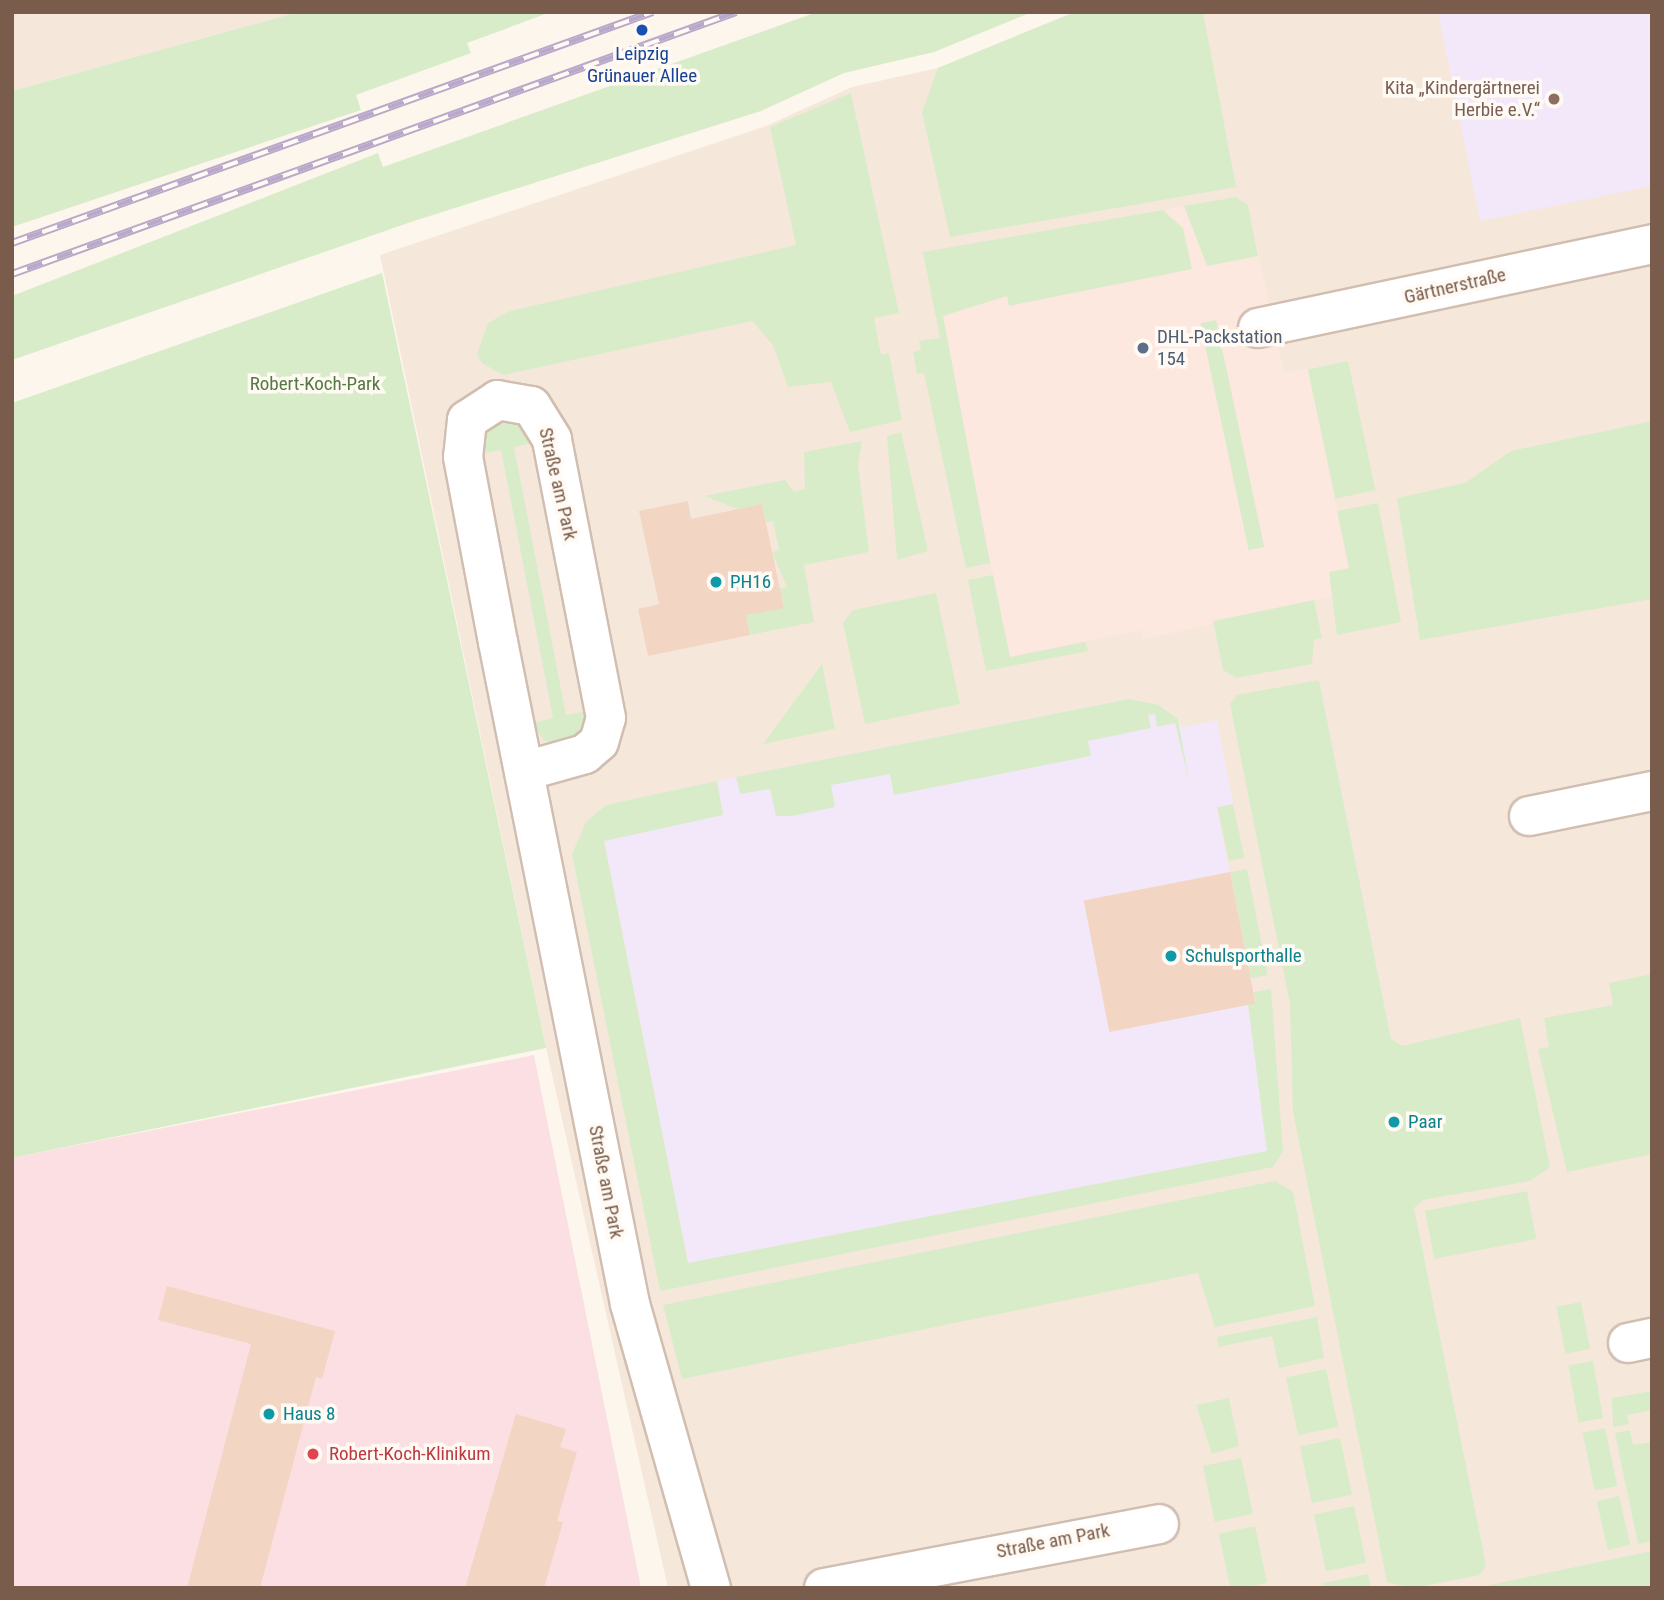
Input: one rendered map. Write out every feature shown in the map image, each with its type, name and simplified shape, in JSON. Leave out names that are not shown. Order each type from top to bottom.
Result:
[{"type":"street","name":"Gärtnerstraße","points":[[1258,328],[1652,244]]},
{"type":"street","name":"Straße am Park","points":[[525,771],[585,754],[599,742],[606,718],[552,439],[531,407],[507,400],[481,407],[467,420],[463,457],[525,771],[631,1304],[711,1588]]},
{"type":"street","points":[[1529,816],[1652,791]]},
{"type":"street","name":"Straße am Park","points":[[824,1588],[1159,1524]]},
{"type":"shaded area","points":[[12,12],[298,12],[12,91]]},
{"type":"shaded area","points":[[1075,12],[1652,12],[1652,1588],[668,1588],[546,1048],[380,255],[766,126],[852,87],[938,68]]},
{"type":"shaded area","name":"Kita „Kindergärtnerei Herbie e.V.“","points":[[1438,12],[1652,12],[1652,186],[1480,221]]},
{"type":"shaded area","points":[[1236,197],[1248,205],[1284,373],[1308,369],[1349,568],[1334,596],[1154,637],[1143,639],[1141,630],[1010,657],[926,252]]},
{"type":"shaded area","points":[[1129,699],[1165,708],[1183,727],[1217,720],[1233,804],[1217,808],[1256,1003],[1248,1005],[1267,1151],[688,1263],[604,840],[723,815],[717,781]]},
{"type":"shaded area","name":"Robert-Koch-Klinikum","points":[[534,1055],[641,1588],[12,1588],[12,1158]]},
{"type":"green space","points":[[298,12],[551,12],[467,43],[471,53],[356,95],[361,110],[12,227],[12,91]]},
{"type":"green space","points":[[817,12],[1032,12],[934,52],[844,73],[761,111],[414,221],[12,360],[12,296],[378,153],[383,167]]},
{"type":"green space","points":[[1075,12],[1203,12],[1236,187],[950,237],[922,112],[938,68]]},
{"type":"green space","points":[[851,93],[899,313],[874,318],[881,355],[889,353],[902,420],[850,432],[831,382],[788,387],[773,345],[752,321],[503,375],[482,363],[477,354],[488,323],[510,311],[796,245],[770,127]]},
{"type":"green space","points":[[1236,197],[1248,205],[1258,256],[1207,266],[1184,206]]},
{"type":"green space","points":[[1163,210],[1183,228],[1192,269],[1009,306],[1007,296],[943,316],[990,563],[966,568],[924,373],[917,374],[913,352],[921,350],[919,341],[940,338],[923,252]]},
{"type":"green space","name":"Robert-Koch-Park","points":[[382,273],[546,1048],[12,1158],[12,403]]},
{"type":"green space","points":[[1216,320],[1264,547],[1249,550],[1200,323]]},
{"type":"green space","points":[[1348,361],[1375,490],[1335,499],[1308,370]]},
{"type":"green space","points":[[501,417],[523,421],[535,442],[514,447],[566,715],[588,711],[576,741],[544,741],[533,723],[553,718],[501,450],[479,454],[481,429]]},
{"type":"green space","points":[[1652,421],[1652,599],[1420,640],[1397,498],[1465,483],[1511,451]]},
{"type":"green space","points":[[901,432],[928,551],[897,560],[887,436]]},
{"type":"green space","points":[[862,441],[858,464],[869,552],[804,565],[814,622],[750,635],[746,615],[784,607],[780,589],[787,587],[772,552],[779,550],[773,521],[766,522],[762,504],[738,509],[704,496],[785,480],[794,492],[805,489],[804,452]]},
{"type":"green space","points":[[1378,503],[1401,622],[1337,635],[1329,572],[1349,568],[1337,511]]},
{"type":"green space","points":[[993,575],[1010,657],[1085,642],[1088,651],[986,671],[968,580]]},
{"type":"green space","points":[[936,593],[960,704],[865,724],[843,623],[853,610]]},
{"type":"green space","points":[[1314,600],[1322,638],[1314,640],[1312,664],[1236,678],[1223,670],[1213,621]]},
{"type":"green space","points":[[822,664],[835,729],[763,744]]},
{"type":"green space","points":[[1319,680],[1391,1039],[1402,1046],[1520,1018],[1550,1167],[1530,1181],[1423,1200],[1414,1208],[1486,1565],[1480,1575],[1413,1588],[1387,1582],[1293,1112],[1290,1004],[1230,704],[1237,695]]},
{"type":"green space","points":[[1129,699],[1159,705],[1178,719],[1189,781],[1175,723],[1157,727],[1155,714],[1148,715],[1151,728],[1088,741],[1091,756],[894,795],[890,774],[831,785],[835,807],[792,816],[776,816],[770,789],[740,794],[736,777]]},
{"type":"green space","points":[[717,781],[723,815],[604,841],[688,1263],[1267,1151],[1248,1004],[1256,1003],[1254,992],[1271,989],[1283,1151],[1273,1167],[660,1291],[572,854],[586,822],[606,805]]},
{"type":"green space","points":[[1233,804],[1244,858],[1229,861],[1217,807]]},
{"type":"green space","points":[[1247,869],[1268,975],[1251,978],[1230,872]]},
{"type":"green space","points":[[1652,974],[1652,1154],[1567,1172],[1538,1049],[1549,1047],[1544,1018],[1613,1005],[1609,983]]},
{"type":"green space","points":[[1275,1181],[1293,1192],[1315,1306],[1215,1327],[1198,1273],[682,1379],[663,1305]]},
{"type":"green space","points":[[1527,1191],[1536,1239],[1434,1259],[1425,1211]]},
{"type":"green space","points":[[1581,1302],[1590,1349],[1566,1354],[1556,1307]]},
{"type":"green space","points":[[1317,1317],[1324,1358],[1279,1368],[1272,1336],[1218,1347],[1217,1337]]},
{"type":"green space","points":[[1593,1361],[1603,1418],[1578,1422],[1568,1365]]},
{"type":"green space","points":[[1326,1369],[1338,1427],[1298,1435],[1286,1378]]},
{"type":"green space","points":[[1652,1391],[1652,1410],[1627,1415],[1629,1424],[1613,1427],[1612,1398]]},
{"type":"green space","points":[[1229,1398],[1239,1446],[1212,1454],[1196,1405]]},
{"type":"green space","points":[[1605,1428],[1617,1486],[1595,1490],[1583,1433]]},
{"type":"green space","points":[[1630,1430],[1633,1445],[1652,1442],[1652,1541],[1638,1544],[1615,1433]]},
{"type":"green space","points":[[1340,1438],[1352,1495],[1312,1503],[1300,1447]]},
{"type":"green space","points":[[1241,1458],[1253,1514],[1215,1522],[1203,1466]]},
{"type":"green space","points":[[1619,1496],[1630,1545],[1608,1550],[1597,1501]]},
{"type":"green space","points":[[1354,1506],[1366,1563],[1326,1571],[1314,1515]]},
{"type":"green space","points":[[1255,1526],[1267,1583],[1230,1588],[1219,1534]]},
{"type":"green space","points":[[1652,1551],[1652,1588],[1475,1588]]},
{"type":"green space","points":[[1368,1574],[1371,1588],[1324,1588],[1323,1583]]},
{"type":"building","name":"PH16","points":[[688,501],[691,519],[762,504],[784,608],[746,615],[750,635],[648,656],[638,609],[659,604],[639,511]]},
{"type":"building","name":"Schulsporthalle","points":[[1230,872],[1256,1004],[1109,1032],[1084,900]]},
{"type":"building","name":"Haus 8","points":[[167,1286],[335,1331],[322,1379],[316,1377],[260,1588],[187,1588],[251,1344],[158,1320]]},
{"type":"building","points":[[516,1414],[566,1429],[560,1447],[577,1452],[557,1521],[563,1522],[544,1588],[465,1588]]},
{"type":"railway","points":[[12,243],[653,12]]},
{"type":"railway","points":[[12,274],[736,12]]},
{"type":"place","name":"Leipzig Grünauer Allee","points":[[642,30]]},
{"type":"place","name":"Kita „Kindergärtnerei Herbie e.V.“","points":[[1554,99]]},
{"type":"place","name":"DHL-Packstation 154","points":[[1143,348]]},
{"type":"place","name":"PH16","points":[[716,582]]},
{"type":"place","name":"Schulsporthalle","points":[[1171,956]]},
{"type":"place","name":"Paar","points":[[1394,1122]]},
{"type":"place","name":"Haus 8","points":[[269,1414]]},
{"type":"place","name":"Robert-Koch-Klinikum","points":[[313,1454]]}]
